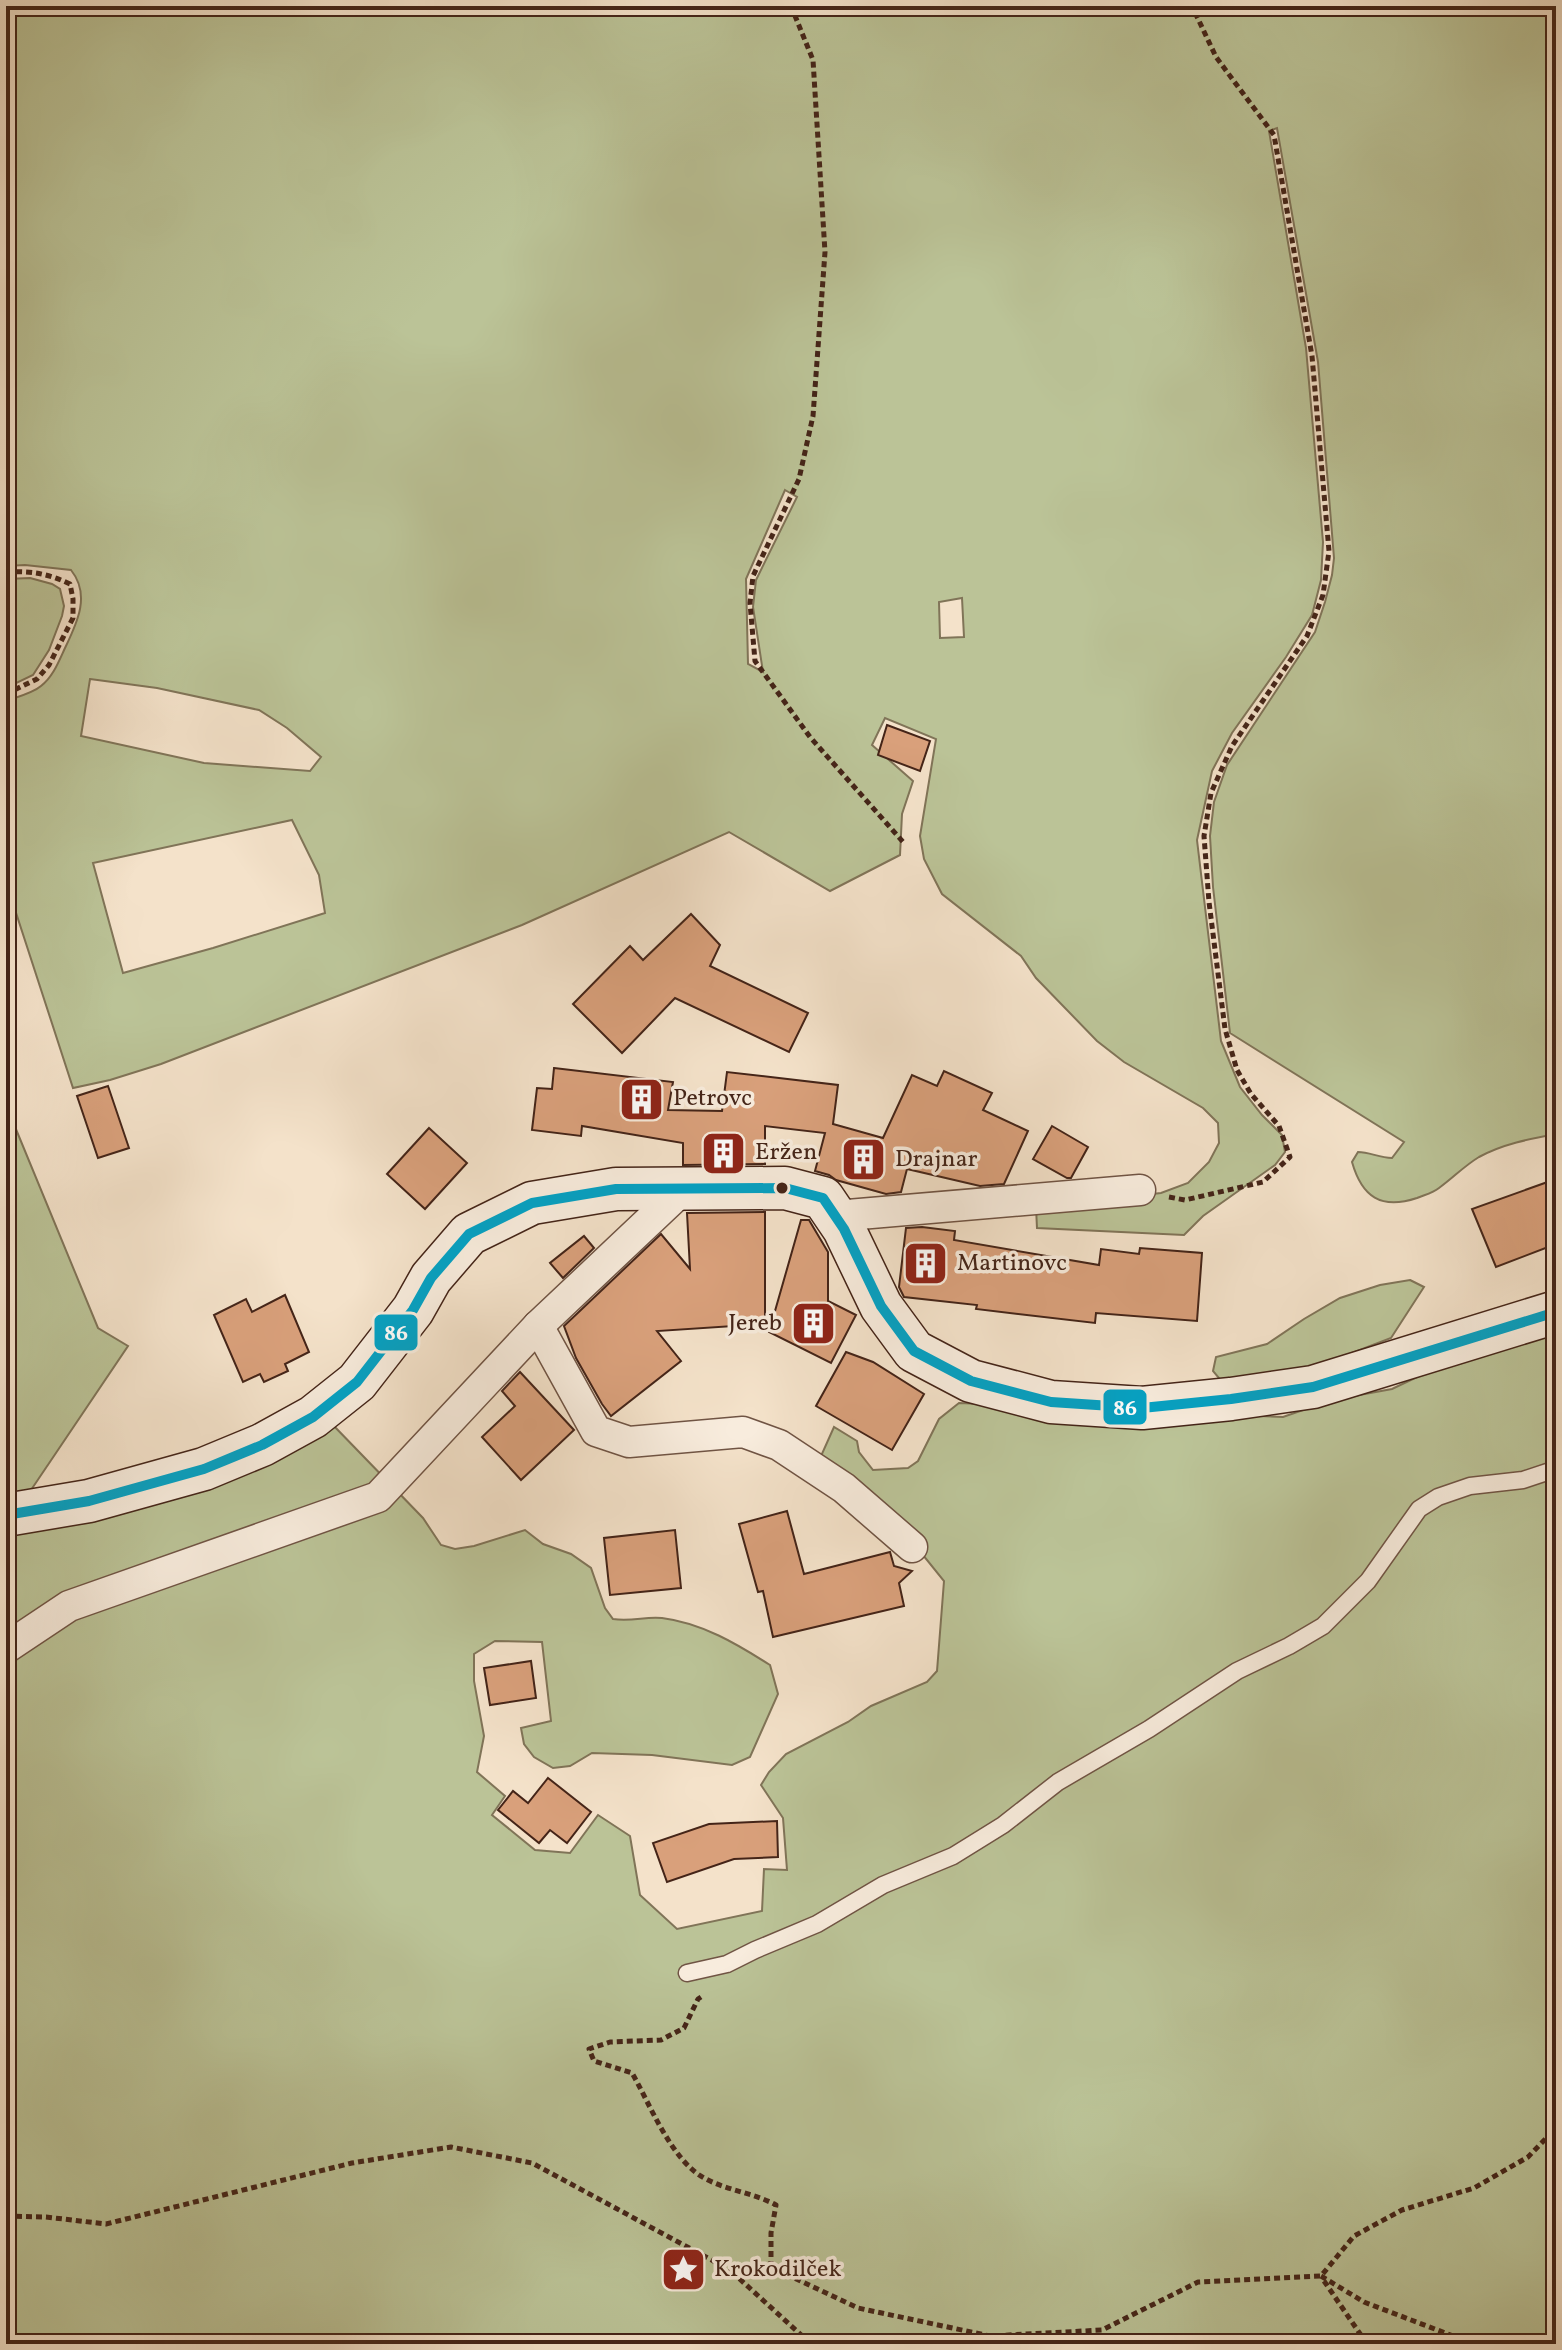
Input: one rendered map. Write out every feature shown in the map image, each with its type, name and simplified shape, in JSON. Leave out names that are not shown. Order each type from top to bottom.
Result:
[{"type":"street","points":[[6,1515],[89,1501],[204,1469],[262,1445],[313,1417],[357,1382],[413,1310],[431,1278],[469,1234],[532,1203],[616,1189],[785,1188],[823,1198],[844,1229],[881,1306],[914,1351],[971,1381],[1051,1402],[1142,1408],[1313,1387],[1556,1312]]},
{"type":"street","points":[[6,1648],[69,1606],[378,1497],[538,1326],[682,1190]]},
{"type":"street","points":[[836,1216],[1140,1190]]},
{"type":"street","points":[[538,1326],[596,1431],[629,1442],[743,1432],[779,1445],[844,1488],[912,1547]]},
{"type":"lane","points":[[687,1973],[727,1964],[817,1924],[883,1885],[953,1856],[1003,1825],[1058,1782],[1149,1729],[1237,1671],[1323,1626],[1368,1581],[1419,1509],[1438,1497],[1470,1486],[1523,1480],[1556,1469]]},
{"type":"path","points":[[791,6],[813,60],[825,252],[813,416],[799,479],[753,576],[750,603],[755,661],[810,737],[904,843]]},
{"type":"path","points":[[1140,1190],[1185,1200],[1263,1182],[1290,1157],[1279,1126],[1251,1094],[1237,1070],[1225,1029],[1204,836],[1211,793],[1232,746],[1307,636],[1323,595],[1329,551],[1312,356],[1274,135],[1216,57],[1192,6]]},
{"type":"path","points":[[6,572],[53,575],[70,584],[73,618],[49,665],[37,679],[6,694]]},
{"type":"path","points":[[710,1991],[698,1999],[684,2028],[661,2040],[610,2042],[589,2049],[594,2061],[632,2073],[671,2147],[703,2178],[762,2197],[776,2205],[771,2233],[771,2267]]},
{"type":"path","points":[[1321,2276],[1354,2236],[1402,2210],[1474,2188],[1528,2157],[1556,2128]]},
{"type":"path","points":[[6,2216],[106,2224],[352,2163],[451,2147],[532,2163],[732,2271],[811,2344]]},
{"type":"path","points":[[732,2271],[771,2267],[858,2308],[990,2336],[1102,2330],[1198,2282],[1321,2276],[1364,2302],[1474,2344]]},
{"type":"path","points":[[1321,2276],[1367,2344]]},
{"type":"green space","points":[[6,6],[1556,6],[1556,1134],[1516,1142],[1488,1152],[1428,1194],[1404,1201],[1383,1201],[1367,1192],[1352,1162],[1358,1152],[1392,1158],[1404,1142],[1230,1033],[1213,887],[1210,836],[1214,802],[1227,765],[1315,632],[1334,558],[1318,362],[1277,128],[1269,131],[1306,348],[1323,542],[1321,580],[1312,615],[1232,733],[1212,771],[1197,840],[1221,1041],[1240,1087],[1282,1135],[1285,1152],[1275,1165],[1203,1216],[1184,1235],[1037,1228],[1036,1207],[1161,1193],[1188,1183],[1209,1162],[1219,1143],[1218,1123],[1203,1108],[1124,1062],[1097,1041],[1036,978],[1021,956],[942,894],[924,859],[920,836],[936,739],[885,718],[872,745],[913,781],[902,814],[900,855],[830,891],[729,832],[522,925],[161,1064],[73,1088],[6,882],[6,701],[38,688],[52,673],[77,619],[80,589],[71,570],[6,566]],"holes":[[[785,490],[797,497],[756,580],[753,607],[763,672],[748,664],[746,579]],[[962,598],[964,637],[940,638],[939,602]],[[90,679],[157,688],[259,710],[287,728],[321,757],[310,771],[204,763],[81,736]],[[292,820],[319,875],[325,913],[123,973],[93,863]]]},
{"type":"green space","points":[[30,578],[60,589],[64,606],[62,616],[49,650],[33,675],[6,688],[6,579]]},
{"type":"green space","points":[[6,1105],[98,1328],[128,1346],[31,1490],[6,1499]]},
{"type":"green space","points":[[1410,1280],[1424,1287],[1391,1338],[1313,1368],[1223,1383],[1213,1371],[1216,1357],[1267,1344],[1340,1298],[1380,1285]]},
{"type":"green space","points":[[1556,1328],[1556,2344],[6,2344],[6,1527],[331,1423],[423,1518],[441,1545],[455,1549],[474,1546],[525,1530],[543,1544],[571,1554],[591,1568],[605,1608],[613,1619],[677,1621],[705,1630],[745,1650],[770,1665],[778,1694],[750,1757],[732,1765],[652,1755],[592,1753],[570,1766],[553,1768],[534,1757],[524,1744],[521,1728],[551,1721],[542,1642],[495,1641],[474,1654],[474,1681],[484,1736],[477,1772],[505,1796],[492,1815],[535,1850],[570,1853],[598,1815],[630,1836],[640,1895],[677,1929],[762,1911],[764,1869],[787,1870],[783,1818],[761,1785],[786,1754],[848,1722],[871,1706],[927,1682],[937,1671],[944,1581],[923,1555],[821,1456],[834,1427],[857,1441],[859,1452],[873,1470],[908,1468],[918,1461],[939,1419],[959,1403],[1283,1417],[1332,1400],[1392,1389],[1436,1368]]},
{"type":"building","points":[[887,725],[930,741],[920,771],[878,755]]},
{"type":"building","points":[[691,914],[720,945],[710,966],[808,1013],[789,1052],[675,998],[622,1053],[573,1004],[630,946],[643,960]]},
{"type":"building","points":[[554,1068],[673,1082],[668,1110],[722,1111],[727,1072],[838,1085],[833,1124],[883,1138],[912,1075],[937,1086],[944,1071],[992,1093],[983,1110],[1028,1131],[1004,1184],[980,1186],[907,1169],[901,1192],[886,1194],[815,1171],[825,1133],[765,1126],[765,1164],[683,1165],[683,1143],[582,1126],[581,1136],[532,1130],[537,1088],[552,1089]]},
{"type":"building","points":[[108,1086],[129,1148],[98,1158],[77,1096]]},
{"type":"building","points":[[1052,1126],[1088,1147],[1071,1178],[1033,1159]]},
{"type":"building","points":[[429,1128],[467,1163],[425,1209],[387,1174]]},
{"type":"building","points":[[1556,1179],[1556,1244],[1496,1267],[1472,1209]]},
{"type":"building","points":[[765,1212],[765,1324],[657,1331],[681,1361],[611,1416],[576,1358],[564,1326],[661,1234],[690,1269],[687,1213]]},
{"type":"building","points":[[801,1220],[809,1220],[828,1252],[828,1301],[856,1315],[831,1363],[769,1332]]},
{"type":"building","points":[[906,1228],[955,1231],[954,1240],[1099,1265],[1101,1249],[1139,1254],[1140,1248],[1202,1253],[1197,1321],[1096,1313],[1095,1323],[904,1297],[899,1287]]},
{"type":"building","points":[[584,1236],[594,1248],[563,1278],[550,1263]]},
{"type":"building","points":[[285,1295],[309,1352],[285,1364],[288,1371],[264,1382],[260,1374],[243,1382],[214,1315],[246,1299],[252,1312]]},
{"type":"building","points":[[846,1352],[873,1362],[924,1394],[892,1450],[816,1406]]},
{"type":"building","points":[[520,1372],[574,1430],[521,1480],[482,1437],[515,1406],[502,1391]]},
{"type":"building","points":[[787,1511],[804,1574],[890,1552],[894,1566],[912,1571],[899,1583],[904,1606],[773,1637],[763,1591],[758,1592],[739,1524]]},
{"type":"building","points":[[675,1530],[681,1588],[610,1595],[604,1538]]},
{"type":"building","points":[[531,1661],[536,1698],[490,1705],[484,1668]]},
{"type":"building","points":[[548,1778],[591,1812],[567,1843],[550,1830],[539,1843],[498,1810],[513,1791],[528,1803]]},
{"type":"building","points":[[777,1821],[778,1857],[734,1859],[667,1882],[653,1843],[709,1824]]},
{"type":"transit line","name":"86","points":[[6,1515],[89,1501],[204,1469],[262,1445],[313,1417],[357,1382],[413,1310],[431,1278],[469,1234],[532,1203],[616,1189],[785,1188],[823,1198],[844,1229],[881,1306],[914,1351],[971,1381],[1051,1402],[1142,1408],[1313,1387],[1556,1312]]},
{"type":"place","name":"Petrovc","points":[[642,1099]]},
{"type":"place","name":"Eržen","points":[[724,1153]]},
{"type":"place","name":"Drajnar","points":[[864,1160]]},
{"type":"place","name":"Martinovc","points":[[926,1264]]},
{"type":"place","name":"Jereb","points":[[813,1324]]},
{"type":"place","name":"Krokodilček","points":[[683,2270]]}]
